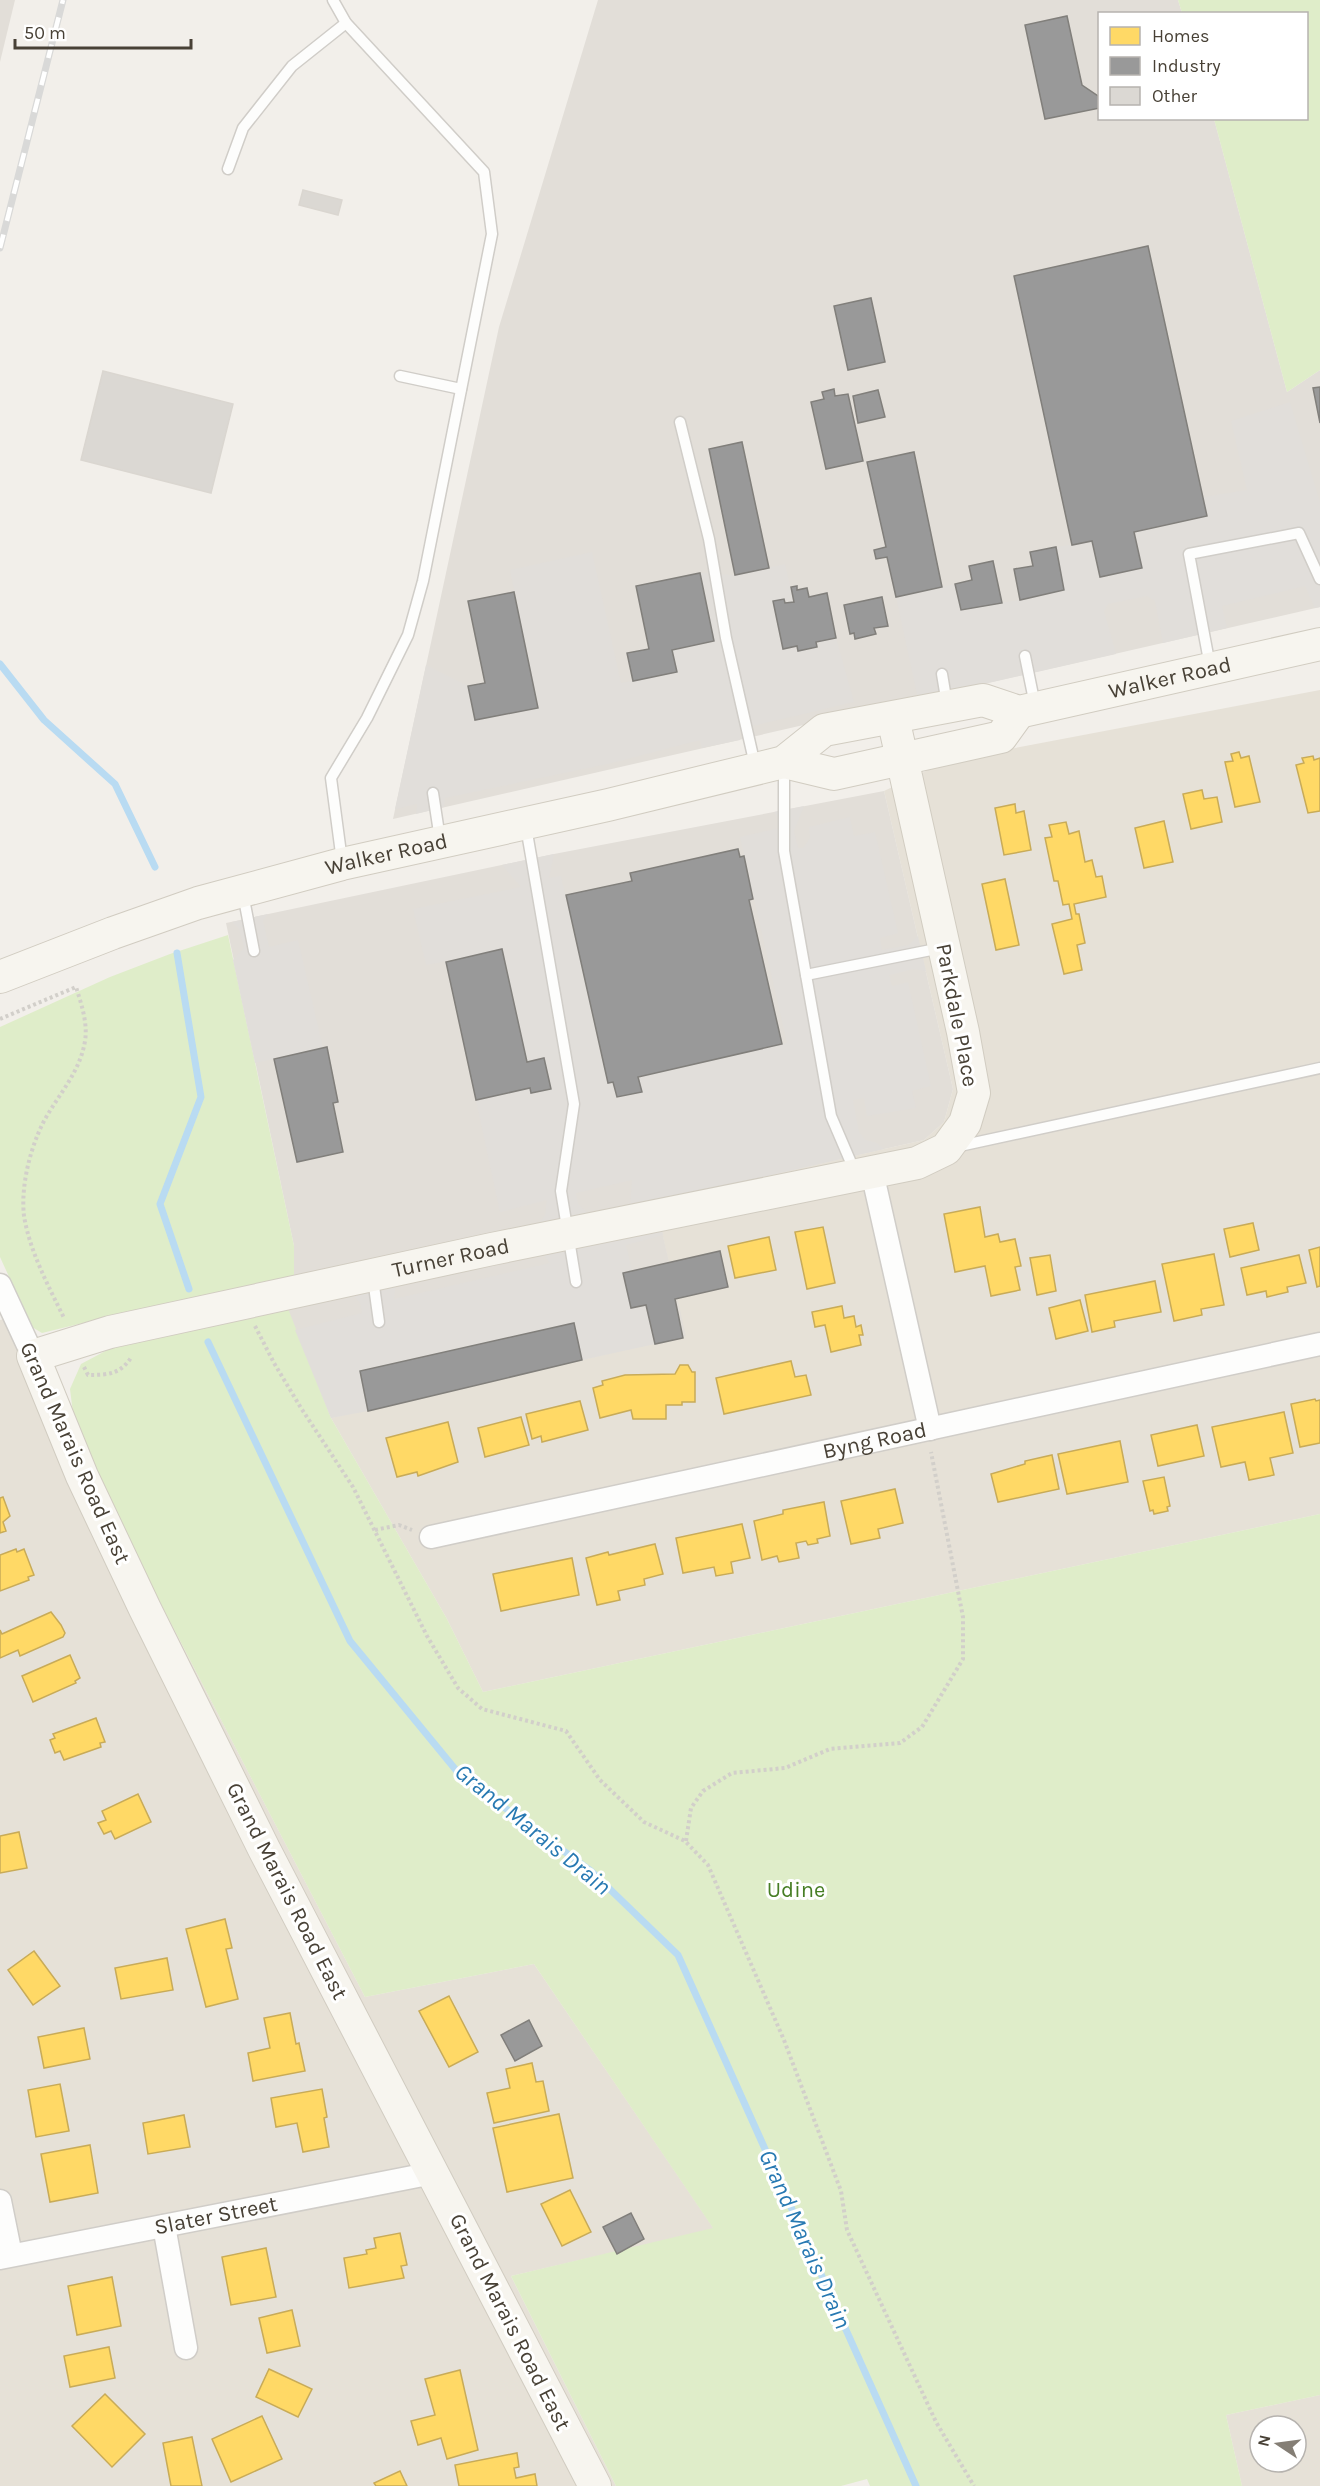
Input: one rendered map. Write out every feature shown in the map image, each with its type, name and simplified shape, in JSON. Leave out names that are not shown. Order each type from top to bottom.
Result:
[{"type":"street","name":"Walker Road","points":[[0,978],[124,929],[198,903],[342,864],[770,765],[824,730],[983,700],[1027,710],[1320,644]]},
{"type":"street","name":"Walker Road","points":[[770,765],[834,774],[1000,736],[1027,710]]},
{"type":"street","name":"Parkdale Place","points":[[864,1174],[917,1163],[946,1149],[965,1124],[974,1093],[893,718]]},
{"type":"street","name":"Turner Road","points":[[33,1356],[110,1332],[372,1275],[864,1174]]},
{"type":"street","points":[[864,1174],[930,1429]]},
{"type":"street","name":"Grand Marais Road East","points":[[0,1285],[33,1356],[82,1476],[145,1609],[264,1849],[595,2486]]},
{"type":"street","name":"Byng Road","points":[[431,1538],[1320,1344]]},
{"type":"street","name":"Slater Street","points":[[6,2257],[434,2174]]},
{"type":"street","points":[[0,2200],[6,2257]]},
{"type":"street","points":[[164,2226],[186,2348]]},
{"type":"lane","points":[[333,0],[346,22],[484,172],[492,234],[423,581],[408,635],[367,718],[331,778],[342,864]]},
{"type":"lane","points":[[228,169],[243,128],[292,66],[346,22]]},
{"type":"lane","points":[[400,376],[461,389]]},
{"type":"lane","points":[[680,422],[708,539],[726,638],[770,765],[831,1116],[864,1174]]},
{"type":"lane","points":[[1210,669],[1189,554],[1299,533],[1320,579]]},
{"type":"lane","points":[[1026,656],[1027,710]]},
{"type":"lane","points":[[942,674],[948,707]]},
{"type":"lane","points":[[432,793],[440,842]]},
{"type":"lane","points":[[525,823],[574,1104],[561,1191],[576,1282]]},
{"type":"lane","points":[[243,891],[254,951]]},
{"type":"lane","points":[[806,975],[944,947]]},
{"type":"lane","points":[[946,1149],[1320,1068]]},
{"type":"lane","points":[[372,1275],[380,1322]]},
{"type":"path","points":[[0,1019],[76,987],[84,1014],[86,1039],[76,1072],[38,1133],[26,1173],[24,1204],[24,1214],[37,1263],[68,1328]]},
{"type":"path","points":[[254,1324],[273,1362],[353,1487],[427,1636],[458,1688],[482,1709],[566,1731],[600,1780],[644,1822],[686,1841],[708,1865],[784,2040],[841,2191],[847,2229],[936,2422],[974,2486]]},
{"type":"path","points":[[81,1364],[88,1375],[109,1375],[125,1367],[137,1348]]},
{"type":"path","points":[[686,1841],[691,1808],[703,1791],[732,1773],[785,1768],[830,1749],[900,1743],[922,1727],[963,1659],[963,1617],[932,1461]]},
{"type":"path","points":[[375,1530],[399,1525],[431,1538]]},
{"type":"shaded area","points":[[0,0],[15,0],[0,62]]},
{"type":"shaded area","points":[[598,0],[1178,0],[1182,12],[1098,12],[1098,120],[1214,120],[1287,392],[1320,370],[1320,607],[393,819],[499,327]]},
{"type":"shaded area","points":[[1290,402],[1320,502],[1320,607],[1315,608],[1305,586],[1222,606],[1227,628],[1163,643],[1155,601],[1147,596],[1108,604],[1104,611],[1116,654],[918,699],[896,597],[955,584],[961,609],[1020,600],[1064,590],[1056,547],[1092,541],[1142,568],[1134,532],[1206,516],[1203,497],[1247,490],[1231,421]]},
{"type":"shaded area","points":[[592,552],[621,683],[676,672],[672,650],[714,641],[700,573],[735,575],[785,564],[794,602],[785,603],[784,599],[773,601],[783,649],[797,646],[798,651],[817,647],[816,642],[836,638],[854,702],[740,729],[740,740],[702,748],[700,740],[612,763],[445,798],[444,807],[416,814],[417,804],[395,809],[426,665],[468,686],[475,720],[538,708],[510,570]]},
{"type":"shaded area","points":[[1320,690],[1320,1514],[483,1692],[447,1619],[331,1418],[685,1336],[655,1201],[924,1140],[944,1122],[953,1089],[884,791],[947,761]]},
{"type":"shaded area","points":[[884,791],[953,1089],[944,1122],[924,1140],[655,1201],[686,1336],[331,1418],[287,1306],[294,1278],[294,1246],[226,923],[554,854]]},
{"type":"shaded area","points":[[804,806],[794,831],[798,848],[803,848],[810,838],[809,827],[850,817],[854,836],[875,832],[898,933],[880,938],[882,950],[909,945],[918,936],[926,971],[913,969],[889,975],[892,986],[908,982],[931,1086],[912,1091],[916,1108],[867,1116],[864,1098],[853,1100],[859,1132],[865,1140],[877,1143],[884,1149],[630,1208],[632,1180],[576,1193],[578,1204],[590,1215],[536,1228],[545,1215],[547,1200],[500,1212],[476,1100],[530,1088],[532,1093],[551,1089],[544,1059],[527,1062],[502,950],[426,965],[413,909],[521,887],[502,865],[554,854],[549,878],[561,876],[608,1083],[613,1082],[617,1097],[642,1092],[638,1077],[787,1043],[740,837],[780,828],[779,819],[774,812]]},
{"type":"shaded area","points":[[268,914],[263,921],[269,947],[298,940],[323,1048],[255,1063],[233,960],[244,948],[239,929],[232,922]]},
{"type":"shaded area","points":[[661,1225],[663,1235],[626,1245],[632,1271],[624,1273],[646,1305],[655,1344],[582,1360],[574,1323],[360,1370],[368,1411],[331,1418],[295,1330],[362,1313],[360,1303],[349,1290],[396,1281],[394,1299],[550,1263],[541,1251]]},
{"type":"shaded area","points":[[26,1314],[123,1531],[365,1997],[534,1964],[714,2229],[511,2276],[616,2486],[0,2486],[0,1320]]},
{"type":"shaded area","points":[[1320,2395],[1320,2486],[1242,2486],[1226,2415]]},
{"type":"green space","points":[[1178,0],[1320,0],[1320,370],[1287,392],[1214,120],[1308,120],[1308,12],[1182,12]]},
{"type":"green space","points":[[228,935],[294,1246],[294,1278],[132,1311],[42,1333],[32,1327],[0,1257],[0,1027],[110,977]]},
{"type":"green space","name":"Udine","points":[[287,1306],[331,1418],[447,1619],[483,1692],[1320,1514],[1320,2395],[1226,2415],[1242,2486],[870,2486],[867,2479],[841,2486],[616,2486],[511,2276],[713,2228],[534,1964],[365,1997],[123,1531],[74,1421],[70,1389],[81,1364],[111,1348]]},
{"type":"building: Homes","points":[[1239,752],[1241,758],[1249,756],[1260,802],[1235,807],[1225,762],[1233,761],[1231,754]]},
{"type":"building: Homes","points":[[1313,756],[1314,760],[1320,758],[1320,811],[1308,813],[1296,765],[1304,763],[1302,758]]},
{"type":"building: Homes","points":[[1202,790],[1204,799],[1217,797],[1222,822],[1191,829],[1183,794]]},
{"type":"building: Homes","points":[[1015,804],[1016,813],[1024,811],[1031,850],[1004,855],[995,808]]},
{"type":"building: Homes","points":[[1164,821],[1173,862],[1144,868],[1135,828]]},
{"type":"building: Homes","points":[[1066,822],[1069,834],[1079,831],[1085,862],[1092,860],[1096,877],[1102,876],[1106,897],[1074,904],[1076,914],[1079,914],[1085,943],[1077,945],[1082,970],[1064,974],[1052,924],[1072,919],[1069,904],[1063,905],[1058,881],[1054,881],[1045,838],[1052,837],[1049,825]]},
{"type":"building: Homes","points":[[1005,879],[1019,945],[996,950],[982,884]]},
{"type":"building: Homes","points":[[980,1207],[985,1237],[998,1234],[1000,1242],[1015,1239],[1021,1266],[1015,1267],[1020,1290],[991,1296],[985,1266],[955,1272],[944,1214]]},
{"type":"building: Homes","points":[[1253,1223],[1259,1250],[1230,1257],[1224,1229]]},
{"type":"building: Homes","points":[[823,1227],[835,1283],[807,1289],[795,1232]]},
{"type":"building: Homes","points":[[769,1237],[776,1270],[735,1278],[728,1246]]},
{"type":"building: Homes","points":[[1320,1247],[1320,1286],[1317,1287],[1309,1250]]},
{"type":"building: Homes","points":[[1214,1254],[1224,1305],[1201,1309],[1202,1315],[1174,1321],[1162,1264]]},
{"type":"building: Homes","points":[[1050,1255],[1056,1291],[1037,1295],[1030,1258]]},
{"type":"building: Homes","points":[[1299,1255],[1306,1283],[1287,1287],[1288,1292],[1267,1297],[1266,1291],[1247,1295],[1241,1268]]},
{"type":"building: Homes","points":[[1155,1281],[1161,1312],[1114,1321],[1115,1327],[1092,1332],[1085,1295]]},
{"type":"building: Homes","points":[[1080,1300],[1088,1331],[1056,1339],[1049,1308]]},
{"type":"building: Homes","points":[[842,1306],[844,1318],[854,1316],[856,1327],[861,1325],[863,1335],[859,1335],[861,1345],[831,1352],[825,1325],[815,1327],[812,1312]]},
{"type":"building: Homes","points":[[791,1361],[795,1377],[806,1375],[811,1395],[724,1414],[716,1378]]},
{"type":"building: Homes","points":[[680,1365],[688,1365],[692,1372],[695,1372],[695,1402],[666,1405],[666,1419],[633,1419],[631,1410],[600,1418],[593,1388],[603,1385],[602,1381],[625,1375],[675,1374]]},
{"type":"building: Homes","points":[[1320,1400],[1320,1443],[1300,1447],[1291,1404]]},
{"type":"building: Homes","points":[[580,1401],[588,1430],[542,1442],[541,1436],[532,1439],[526,1414]]},
{"type":"building: Homes","points":[[1284,1412],[1293,1453],[1270,1458],[1274,1475],[1249,1480],[1245,1462],[1221,1467],[1212,1427]]},
{"type":"building: Homes","points":[[521,1417],[529,1445],[485,1457],[478,1428]]},
{"type":"building: Homes","points":[[448,1422],[458,1462],[418,1476],[417,1472],[397,1477],[386,1438]]},
{"type":"building: Homes","points":[[1197,1425],[1204,1456],[1158,1466],[1151,1435]]},
{"type":"building: Homes","points":[[1120,1441],[1128,1482],[1067,1494],[1058,1454]]},
{"type":"building: Homes","points":[[1052,1455],[1059,1489],[998,1502],[991,1474],[1025,1464],[1025,1461]]},
{"type":"building: Homes","points":[[1164,1477],[1170,1506],[1167,1507],[1168,1511],[1154,1514],[1153,1510],[1150,1511],[1143,1481]]},
{"type":"building: Homes","points":[[895,1489],[903,1523],[878,1529],[880,1538],[851,1544],[841,1501]]},
{"type":"building: Homes","points":[[3,1497],[10,1516],[3,1522],[6,1531],[0,1533],[0,1498]]},
{"type":"building: Homes","points":[[824,1502],[830,1536],[817,1539],[818,1543],[808,1545],[806,1541],[796,1543],[799,1558],[779,1562],[777,1556],[762,1560],[754,1521],[783,1514],[783,1510]]},
{"type":"building: Homes","points":[[742,1524],[750,1558],[731,1562],[733,1573],[716,1576],[714,1567],[683,1573],[676,1538]]},
{"type":"building: Homes","points":[[655,1544],[663,1574],[644,1579],[645,1585],[618,1591],[620,1600],[597,1605],[586,1558]]},
{"type":"building: Homes","points":[[16,1549],[17,1552],[24,1549],[34,1575],[28,1577],[29,1580],[0,1591],[0,1555]]},
{"type":"building: Homes","points":[[572,1558],[579,1595],[501,1611],[493,1574]]},
{"type":"building: Homes","points":[[51,1612],[65,1633],[63,1637],[20,1656],[18,1650],[0,1658],[0,1630],[2,1634]]},
{"type":"building: Homes","points":[[70,1655],[80,1678],[75,1681],[76,1683],[33,1702],[22,1676]]},
{"type":"building: Homes","points":[[96,1718],[105,1742],[100,1743],[101,1747],[64,1760],[60,1751],[55,1753],[50,1740],[55,1738],[53,1734]]},
{"type":"building: Homes","points":[[138,1794],[151,1822],[115,1839],[111,1831],[104,1834],[98,1823],[106,1820],[102,1811]]},
{"type":"building: Homes","points":[[19,1832],[27,1868],[0,1873],[0,1836]]},
{"type":"building: Homes","points":[[225,1919],[232,1948],[226,1949],[238,1999],[206,2007],[186,1929]]},
{"type":"building: Homes","points":[[34,1951],[60,1986],[33,2005],[8,1970]]},
{"type":"building: Homes","points":[[167,1958],[173,1990],[121,1999],[115,1968]]},
{"type":"building: Homes","points":[[449,1996],[478,2052],[449,2067],[419,2011]]},
{"type":"building: Homes","points":[[290,2013],[296,2044],[299,2043],[305,2071],[253,2081],[248,2053],[270,2048],[264,2018]]},
{"type":"building: Homes","points":[[84,2028],[90,2059],[44,2068],[38,2037]]},
{"type":"building: Homes","points":[[532,2063],[536,2082],[543,2081],[549,2111],[494,2123],[487,2093],[510,2088],[506,2069]]},
{"type":"building: Homes","points":[[60,2084],[69,2131],[36,2137],[28,2090]]},
{"type":"building: Homes","points":[[322,2089],[329,2147],[303,2152],[297,2123],[276,2127],[271,2098]]},
{"type":"building: Homes","points":[[559,2114],[573,2178],[507,2192],[493,2128]]},
{"type":"building: Homes","points":[[184,2115],[190,2147],[148,2154],[143,2123]]},
{"type":"building: Homes","points":[[90,2145],[98,2193],[50,2202],[41,2154]]},
{"type":"building: Homes","points":[[570,2190],[591,2232],[562,2246],[541,2204]]},
{"type":"building: Homes","points":[[400,2233],[407,2265],[401,2266],[404,2278],[349,2288],[344,2258],[367,2254],[366,2250],[376,2248],[374,2238]]},
{"type":"building: Homes","points":[[266,2248],[276,2297],[231,2305],[222,2257]]},
{"type":"building: Homes","points":[[112,2277],[121,2326],[77,2335],[68,2286]]},
{"type":"building: Homes","points":[[292,2310],[300,2346],[267,2353],[259,2318]]},
{"type":"building: Homes","points":[[109,2347],[115,2378],[70,2387],[64,2356]]},
{"type":"building: Homes","points":[[269,2369],[312,2389],[298,2417],[256,2397]]},
{"type":"building: Homes","points":[[460,2370],[478,2450],[447,2459],[441,2438],[418,2445],[411,2421],[435,2415],[425,2379]]},
{"type":"building: Homes","points":[[105,2394],[145,2434],[112,2467],[72,2426]]},
{"type":"building: Homes","points":[[262,2416],[282,2459],[231,2482],[212,2439]]},
{"type":"building: Homes","points":[[192,2437],[202,2486],[171,2486],[163,2443]]},
{"type":"building: Homes","points":[[517,2453],[519,2467],[514,2468],[516,2478],[535,2474],[537,2486],[459,2486],[455,2465]]},
{"type":"building: Homes","points":[[400,2471],[407,2486],[376,2486],[374,2483]]},
{"type":"building: Industry","points":[[1067,16],[1082,85],[1098,96],[1098,108],[1045,119],[1025,25]]},
{"type":"building: Industry","points":[[1148,246],[1207,516],[1134,532],[1142,568],[1100,577],[1092,541],[1072,545],[1014,276]]},
{"type":"building: Industry","points":[[871,298],[885,362],[848,370],[834,306]]},
{"type":"building: Industry","points":[[1320,387],[1320,423],[1313,388]]},
{"type":"building: Industry","points":[[834,389],[835,396],[848,394],[863,461],[826,469],[811,402],[824,399],[822,392]]},
{"type":"building: Industry","points":[[878,390],[885,417],[858,423],[853,396]]},
{"type":"building: Industry","points":[[742,442],[769,568],[735,575],[709,449]]},
{"type":"building: Industry","points":[[914,452],[942,587],[896,597],[887,557],[876,559],[874,550],[886,547],[867,462]]},
{"type":"building: Industry","points":[[1056,547],[1064,590],[1020,600],[1014,569],[1033,566],[1030,552]]},
{"type":"building: Industry","points":[[993,561],[1002,603],[961,610],[955,584],[972,580],[969,566]]},
{"type":"building: Industry","points":[[700,573],[714,641],[672,650],[677,672],[633,681],[627,653],[649,649],[636,586]]},
{"type":"building: Industry","points":[[797,586],[797,590],[807,588],[809,597],[827,593],[836,638],[816,642],[817,647],[798,651],[797,646],[783,649],[773,601],[784,599],[785,603],[794,602],[791,587]]},
{"type":"building: Industry","points":[[514,592],[538,708],[475,720],[468,686],[485,683],[468,601]]},
{"type":"building: Industry","points":[[882,597],[888,626],[874,628],[876,634],[855,639],[854,633],[850,634],[844,605]]},
{"type":"building: Industry","points":[[738,849],[740,857],[744,856],[753,899],[749,900],[782,1044],[638,1077],[642,1092],[617,1097],[613,1082],[608,1083],[566,895],[632,881],[630,873]]},
{"type":"building: Industry","points":[[502,949],[527,1062],[544,1058],[551,1089],[531,1093],[530,1088],[476,1100],[446,962]]},
{"type":"building: Industry","points":[[327,1047],[338,1102],[333,1103],[343,1152],[297,1162],[274,1059]]},
{"type":"building: Industry","points":[[720,1251],[728,1287],[675,1299],[683,1338],[655,1344],[646,1305],[631,1308],[623,1273]]},
{"type":"building: Industry","points":[[574,1323],[582,1360],[368,1411],[360,1371]]},
{"type":"building: Industry","points":[[529,2020],[542,2046],[515,2061],[501,2035]]},
{"type":"building: Industry","points":[[631,2213],[644,2239],[617,2254],[603,2227]]},
{"type":"building: Other","points":[[303,190],[342,200],[338,215],[299,205]]},
{"type":"building: Other","points":[[103,371],[233,404],[211,493],[81,460]]},
{"type":"waterway","name":"Grand Marais Drain","points":[[0,664],[44,720],[115,784],[155,867]]},
{"type":"waterway","name":"Grand Marais Drain","points":[[177,953],[201,1097],[160,1204],[189,1289]]},
{"type":"waterway","name":"Grand Marais Drain","points":[[208,1342],[350,1641],[460,1775],[591,1871],[678,1955],[916,2486]]},
{"type":"railway","points":[[0,248],[63,0]]}]
